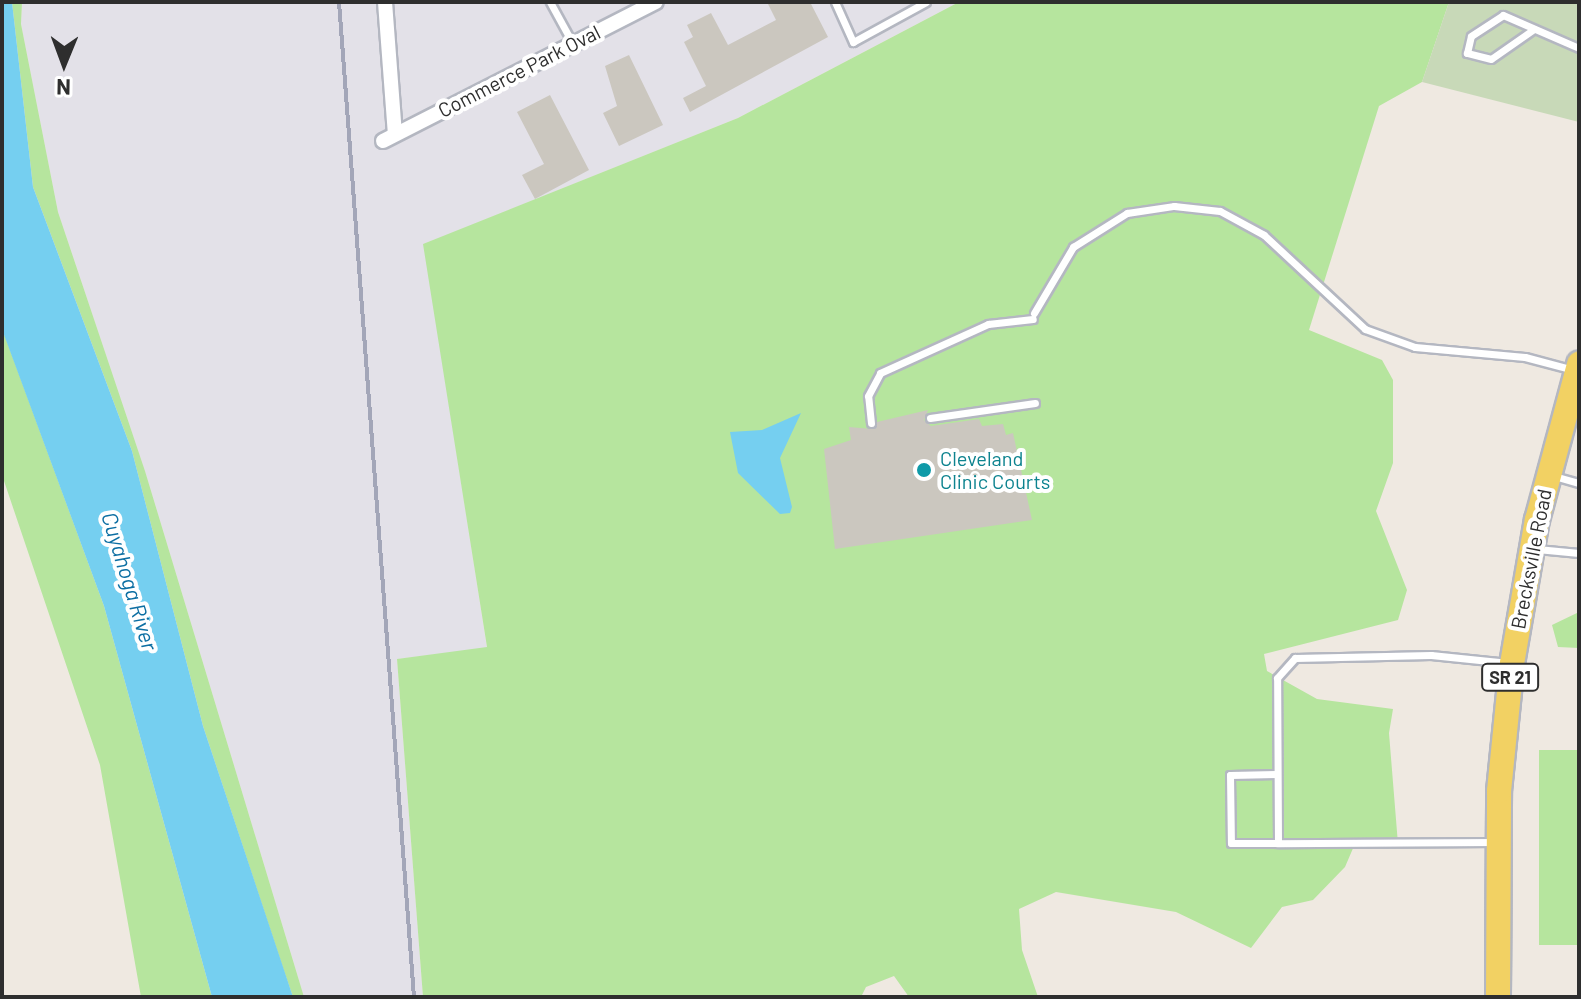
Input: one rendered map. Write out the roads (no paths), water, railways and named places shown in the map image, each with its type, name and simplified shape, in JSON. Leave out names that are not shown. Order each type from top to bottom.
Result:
[{"type":"main road","name":"Brecksville Road","points":[[1498,997],[1497,842],[1512,664],[1531,548],[1578,369]]},
{"type":"street","name":"Commerce Park Oval","points":[[385,2],[389,138],[656,2]]},
{"type":"lane","points":[[550,2],[573,44]]},
{"type":"lane","points":[[835,2],[853,42],[926,2]]},
{"type":"lane","points":[[1534,29],[1491,59],[1467,53],[1471,36],[1503,15],[1579,48]]},
{"type":"lane","points":[[871,423],[868,396],[880,373],[964,332],[1033,316],[1073,247],[1127,213],[1174,206],[1220,211],[1264,235],[1365,329],[1415,347],[1525,357],[1578,369]]},
{"type":"lane","points":[[930,418],[1035,403]]},
{"type":"lane","points":[[1548,475],[1579,483]]},
{"type":"lane","points":[[1531,548],[1579,553]]},
{"type":"lane","points":[[1278,843],[1277,678],[1295,658],[1431,655],[1512,664]]},
{"type":"lane","points":[[1276,774],[1230,775],[1231,843],[1497,842]]},
{"type":"water","name":"Cuyahoga River","points":[[2,2],[12,2],[33,187],[132,451],[203,726],[293,997],[212,997],[104,606],[3,332]]},
{"type":"water","points":[[801,413],[780,458],[792,507],[790,513],[780,514],[738,473],[730,432],[762,430]]},
{"type":"railway","points":[[339,2],[414,997]]},
{"type":"place","name":"Cleveland Clinic Courts","points":[[924,470]]}]
